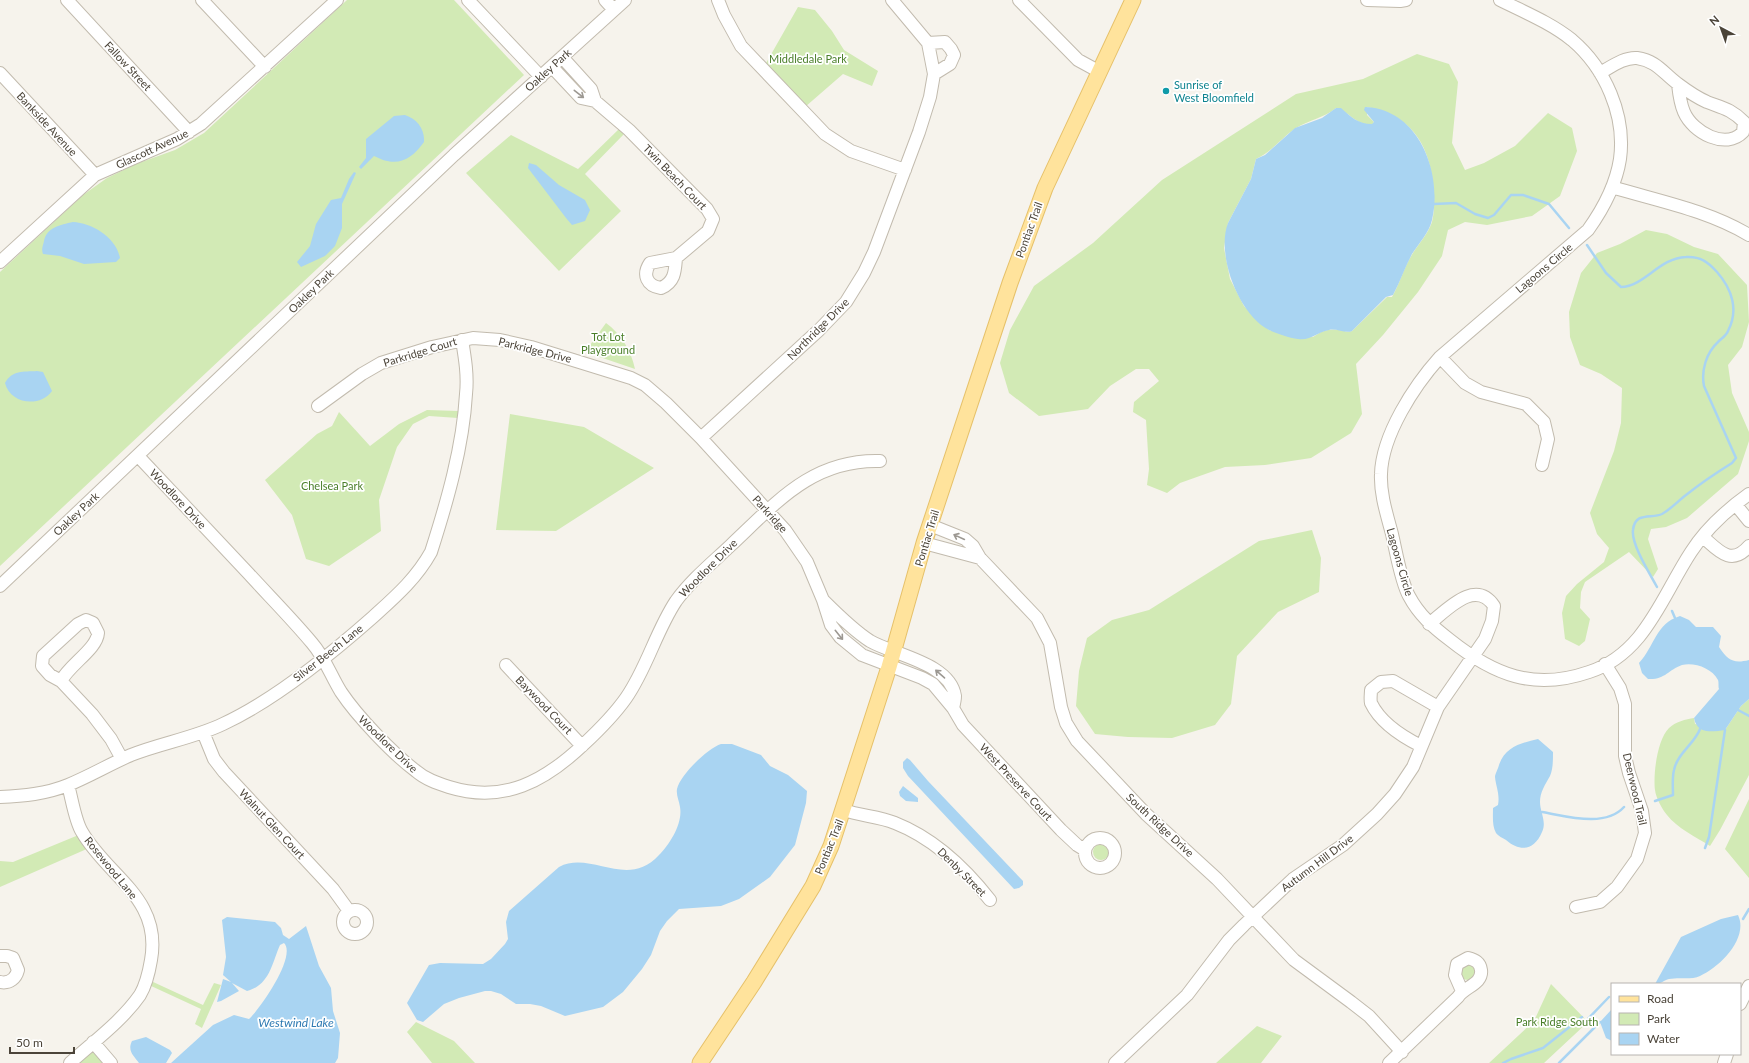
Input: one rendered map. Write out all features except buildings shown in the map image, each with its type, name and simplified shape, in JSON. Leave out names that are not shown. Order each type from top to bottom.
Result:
[{"type":"main road","name":"Pontiac Trail","points":[[700,1063],[754,982],[812,886],[831,846],[844,810],[889,667],[924,543],[1010,283],[1033,221],[1063,148],[1133,0]]},
{"type":"street","name":"Fallow Street","points":[[67,0],[189,132]]},
{"type":"street","points":[[202,0],[265,67]]},
{"type":"street","name":"Glascott Avenue","points":[[0,262],[95,175],[189,132],[201,124],[265,67],[336,0]]},
{"type":"street","points":[[468,0],[541,77]]},
{"type":"street","points":[[605,0],[614,10]]},
{"type":"street","name":"Oakley Park","points":[[0,586],[454,155],[625,0]]},
{"type":"street","points":[[718,0],[724,15],[741,46],[825,134],[851,151],[905,170]]},
{"type":"street","points":[[892,0],[928,43],[934,74],[950,64],[954,56],[952,49],[945,42],[928,43]]},
{"type":"street","points":[[1019,0],[1078,60],[1100,72]]},
{"type":"street","points":[[1367,0],[1406,0]]},
{"type":"street","name":"Lagoons Circle","points":[[1500,0],[1522,5],[1571,40],[1586,54],[1600,73],[1608,88],[1620,127],[1620,159],[1605,205],[1588,230],[1440,358],[1427,372],[1393,430],[1384,457],[1381,474],[1383,497],[1407,594],[1416,609],[1429,624],[1473,658],[1510,676],[1538,681],[1556,680],[1590,672],[1619,656],[1636,642],[1651,622],[1691,550],[1702,537],[1749,494]]},
{"type":"street","name":"Twin Beach Court","points":[[562,58],[591,89],[595,101]]},
{"type":"street","points":[[1600,73],[1617,63],[1635,58],[1657,65],[1678,84],[1707,101],[1731,110],[1744,122],[1743,132],[1732,140],[1726,140],[1709,136],[1698,129],[1684,113],[1678,84]]},
{"type":"street","name":"Twin Beach Court","points":[[552,67],[581,98],[595,101],[629,130],[707,209],[713,219],[708,231],[676,258]]},
{"type":"street","name":"Bankside Avenue","points":[[0,73],[95,175]]},
{"type":"street","name":"Northridge Drive","points":[[701,438],[818,330],[846,302],[864,273],[874,252],[920,132],[930,96],[934,74]]},
{"type":"street","points":[[1612,187],[1707,215],[1731,224],[1749,235]]},
{"type":"street","name":"Parkridge Drive","points":[[462,340],[481,338],[500,340],[573,359],[631,378],[656,394],[701,438]]},
{"type":"street","name":"Parkridge Court","points":[[318,406],[362,374],[381,363],[462,340]]},
{"type":"street","name":"Silver Beech Lane","points":[[0,797],[26,796],[68,785],[122,759],[203,732],[246,713],[352,636],[408,585],[423,566],[431,552],[459,449],[464,419],[466,374],[462,340]]},
{"type":"street","points":[[1440,358],[1466,383],[1481,392],[1526,404],[1544,422],[1548,439],[1542,465]]},
{"type":"street","name":"Parkridge","points":[[701,438],[785,530],[807,562],[823,600],[831,625],[840,637],[862,655],[889,667]]},
{"type":"street","name":"Woodlore Drive","points":[[138,456],[299,628],[323,658],[341,692],[355,711],[418,773],[437,783],[475,793],[513,790],[544,777],[564,763],[582,746],[602,726],[627,696],[667,615],[677,599],[689,585],[767,510],[802,482],[822,471],[844,464],[863,461],[880,462]]},
{"type":"street","points":[[1736,505],[1749,521]]},
{"type":"street","name":"South Ridge Drive","points":[[930,525],[965,539],[973,546],[980,558],[1026,605],[1045,631],[1050,642],[1054,659],[1061,707],[1066,723],[1077,741],[1131,799],[1217,879],[1294,960],[1332,986],[1357,1007],[1402,1052]]},
{"type":"street","points":[[1702,537],[1722,554],[1733,556],[1744,552],[1749,546]]},
{"type":"street","points":[[924,543],[980,558]]},
{"type":"street","name":"Autumn Hill Drive","points":[[1115,1063],[1187,995],[1229,940],[1252,917],[1293,878],[1343,845],[1376,814],[1404,781],[1413,767],[1438,707],[1485,639],[1492,621],[1494,606],[1489,598],[1478,594],[1470,595],[1429,624]]},
{"type":"street","name":"Parkridge","points":[[823,600],[842,619],[871,641],[893,651]]},
{"type":"street","points":[[61,681],[66,672],[95,643],[98,634],[92,623],[86,620],[78,624],[43,656],[42,666],[50,675],[61,681],[92,714],[111,739],[122,759]]},
{"type":"street","name":"West Preserve Court","points":[[893,651],[930,666],[940,673],[949,683],[955,696],[953,708]]},
{"type":"street","name":"Deerwood Trail","points":[[1576,908],[1600,902],[1617,887],[1637,860],[1645,833],[1642,811],[1629,773],[1626,756],[1624,704],[1620,688],[1605,664]]},
{"type":"street","name":"Baywood Court","points":[[506,665],[582,746]]},
{"type":"street","name":"West Preserve Court","points":[[889,667],[922,678],[933,684],[953,708],[962,725],[1061,830],[1077,845],[1085,850]]},
{"type":"street","points":[[1421,746],[1408,740],[1394,729],[1378,712],[1370,702],[1371,690],[1381,682],[1393,681],[1438,707]]},
{"type":"street","name":"Walnut Glen Court","points":[[203,732],[214,759],[224,772],[333,889],[349,911]]},
{"type":"street","name":"Rosewood Lane","points":[[68,785],[81,831],[126,883],[140,902],[148,918],[154,938],[150,968],[140,994],[70,1063]]},
{"type":"street","name":"Denby Street","points":[[844,810],[894,823],[935,845],[966,873],[990,900]]},
{"type":"street","points":[[0,956],[13,958],[18,970],[16,976],[8,983],[0,982]]},
{"type":"street","points":[[1741,1002],[1749,986]]},
{"type":"street","points":[[1389,1063],[1458,997],[1462,991]]},
{"type":"street","points":[[93,1042],[112,1063]]},
{"type":"green space","points":[[347,0],[454,0],[524,75],[0,566],[0,272],[83,195],[107,178],[136,164],[175,150],[204,133]]},
{"type":"green space","name":"Middledale Park","points":[[798,7],[815,10],[832,31],[844,50],[878,71],[872,86],[843,74],[805,107],[765,65]]},
{"type":"green space","points":[[1417,54],[1449,64],[1458,82],[1452,143],[1465,170],[1484,163],[1515,146],[1548,113],[1572,128],[1577,151],[1560,196],[1532,216],[1487,225],[1465,222],[1448,230],[1442,256],[1418,292],[1383,335],[1356,364],[1362,414],[1351,433],[1311,458],[1265,465],[1225,467],[1180,483],[1167,493],[1147,485],[1149,469],[1146,420],[1133,412],[1134,402],[1159,381],[1149,369],[1136,369],[1110,386],[1088,409],[1039,416],[1009,393],[1000,363],[1010,330],[1034,286],[1093,243],[1162,180],[1296,94],[1363,79]],"holes":[[[1367,107],[1382,111],[1405,123],[1414,132],[1426,155],[1433,183],[1434,198],[1433,217],[1428,230],[1410,258],[1392,297],[1387,297],[1352,331],[1348,332],[1335,329],[1328,330],[1313,337],[1269,330],[1244,306],[1230,279],[1224,248],[1228,223],[1251,179],[1256,159],[1262,156],[1296,128],[1327,114],[1336,108],[1345,112],[1356,120],[1372,125],[1374,122],[1367,115]]]},
{"type":"green space","points":[[619,129],[625,133],[585,174],[621,211],[559,271],[466,173],[511,135],[578,169]]},
{"type":"green space","points":[[1646,230],[1667,234],[1694,247],[1718,254],[1747,285],[1749,322],[1742,347],[1728,365],[1732,393],[1749,432],[1749,441],[1738,474],[1687,518],[1666,527],[1651,529],[1648,539],[1658,569],[1653,577],[1629,552],[1585,582],[1581,592],[1580,608],[1590,619],[1585,641],[1579,646],[1565,639],[1562,613],[1566,596],[1577,584],[1604,562],[1609,548],[1597,534],[1590,513],[1614,451],[1621,423],[1622,388],[1601,374],[1580,365],[1570,337],[1569,312],[1581,273],[1597,253],[1620,244]]},
{"type":"green space","name":"Tot Lot Playground","points":[[606,323],[621,337],[625,343],[631,355],[635,369],[585,352]]},
{"type":"green space","name":"Chelsea Park","points":[[427,410],[459,411],[458,418],[429,416],[413,424],[397,447],[379,500],[381,531],[329,566],[306,559],[292,515],[265,480],[317,434],[332,426],[339,412],[370,446],[399,424]]},
{"type":"green space","points":[[510,414],[584,427],[654,468],[556,531],[496,530]]},
{"type":"green space","points":[[1312,530],[1321,558],[1319,592],[1278,612],[1237,656],[1231,704],[1215,725],[1172,738],[1128,737],[1095,734],[1076,706],[1079,671],[1087,638],[1112,620],[1149,610],[1259,541]]},
{"type":"green space","points":[[1749,699],[1749,775],[1710,846],[1676,824],[1663,810],[1656,793],[1655,784],[1655,767],[1661,741],[1665,733],[1674,724],[1694,718],[1695,724],[1725,730],[1741,706]]},
{"type":"green space","points":[[1749,799],[1749,878],[1725,849]]},
{"type":"green space","points":[[81,834],[89,848],[0,887],[0,861],[13,862]]},
{"type":"green space","points":[[1101,844],[1107,846],[1109,852],[1107,858],[1101,860],[1095,858],[1093,852],[1095,846]]},
{"type":"green space","points":[[1468,964],[1475,969],[1476,972],[1471,979],[1468,980],[1461,975],[1460,972],[1465,965]]},
{"type":"green space","points":[[151,981],[203,1005],[214,983],[221,985],[202,1028],[195,1024],[201,1009],[149,985]]},
{"type":"green space","name":"Park Ridge South","points":[[1551,984],[1588,1022],[1544,1063],[1489,1063],[1534,1021]]},
{"type":"green space","points":[[416,1022],[454,1041],[475,1063],[432,1063],[407,1032]]},
{"type":"green space","points":[[1257,1026],[1282,1036],[1261,1063],[1216,1063]]},
{"type":"green space","points":[[89,1053],[96,1053],[105,1063],[77,1063]]},
{"type":"water","points":[[1365,107],[1384,111],[1400,119],[1413,131],[1423,147],[1430,164],[1434,183],[1434,202],[1431,225],[1412,254],[1393,295],[1386,297],[1352,331],[1347,332],[1329,330],[1307,339],[1298,339],[1269,330],[1258,322],[1248,311],[1232,282],[1225,251],[1225,236],[1228,223],[1251,179],[1256,159],[1265,155],[1295,128],[1322,118],[1336,108],[1341,108],[1352,117],[1363,123],[1372,124],[1374,122],[1364,110]]},
{"type":"water","points":[[405,115],[417,122],[422,129],[424,142],[416,152],[402,161],[396,162],[390,162],[374,156],[361,169],[359,167],[366,158],[366,139],[394,116]]},
{"type":"water","points":[[529,163],[536,165],[559,185],[585,200],[590,210],[585,221],[572,225],[528,168]]},
{"type":"water","points":[[354,172],[356,173],[342,204],[342,228],[335,246],[325,256],[301,267],[297,262],[310,246],[316,224],[331,200],[341,198],[349,179]]},
{"type":"water","points":[[73,222],[88,225],[102,232],[114,244],[118,250],[120,258],[116,262],[84,264],[60,256],[43,254],[43,246],[48,233],[55,227]]},
{"type":"water","points":[[18,372],[43,372],[52,391],[47,396],[40,400],[26,401],[13,396],[8,390],[5,383],[11,376]]},
{"type":"water","points":[[1680,616],[1689,620],[1696,627],[1713,627],[1721,636],[1719,647],[1731,660],[1749,660],[1749,699],[1741,706],[1725,730],[1705,731],[1698,727],[1694,718],[1719,689],[1718,680],[1712,672],[1697,665],[1687,664],[1677,667],[1663,676],[1654,679],[1648,679],[1642,673],[1639,663],[1649,650],[1660,630],[1665,624]]},
{"type":"water","points":[[1538,739],[1553,752],[1553,765],[1551,773],[1540,798],[1540,806],[1544,824],[1542,832],[1535,843],[1526,848],[1521,848],[1511,844],[1496,833],[1493,821],[1493,808],[1498,805],[1499,797],[1495,776],[1502,759],[1509,750],[1520,744]]},
{"type":"water","points":[[721,744],[732,744],[761,755],[770,766],[788,775],[807,791],[806,803],[795,845],[770,877],[739,899],[721,906],[679,909],[667,921],[660,931],[651,955],[642,969],[623,992],[603,1007],[565,1016],[541,1006],[516,1004],[501,994],[485,991],[444,1004],[423,1022],[417,1020],[407,1003],[429,965],[440,963],[483,964],[491,959],[508,939],[506,922],[509,911],[559,867],[571,863],[584,863],[622,870],[634,869],[647,865],[659,855],[675,833],[680,820],[680,807],[677,795],[679,783],[702,756]]},
{"type":"water","points":[[907,758],[1023,881],[1023,885],[1014,889],[908,776],[903,768],[903,762]]},
{"type":"water","points":[[903,786],[918,798],[918,802],[906,801],[900,796],[899,792]]},
{"type":"water","points":[[1738,915],[1740,924],[1740,933],[1736,942],[1724,959],[1708,972],[1700,976],[1669,979],[1656,983],[1681,937],[1721,919]]},
{"type":"water","name":"Westwind Lake","points":[[227,917],[275,922],[281,928],[283,935],[289,939],[306,926],[319,966],[331,988],[333,1011],[340,1033],[338,1058],[335,1063],[171,1063],[213,1025],[234,1015],[249,1019],[261,1005],[282,970],[286,959],[287,950],[284,943],[280,945],[272,966],[261,984],[247,991],[232,983],[239,991],[217,1002],[223,979],[231,982],[223,975],[226,957],[222,920]]},
{"type":"water","points":[[1611,1010],[1611,1040],[1606,1038],[1600,1022]]},
{"type":"water","points":[[146,1037],[170,1050],[172,1053],[166,1063],[139,1063],[135,1058],[130,1048],[132,1041]]},
{"type":"waterway","points":[[1434,204],[1456,203],[1475,214],[1488,218],[1494,215],[1511,195],[1523,195],[1549,204],[1569,228]]},
{"type":"waterway","points":[[1587,245],[1606,273],[1621,287],[1637,282],[1668,262],[1676,259],[1691,257],[1703,260],[1714,268],[1727,285],[1732,300],[1733,315],[1731,323],[1726,334],[1710,351],[1705,362],[1703,380],[1704,386],[1736,458],[1732,463],[1697,486],[1662,514],[1640,518],[1634,524],[1633,536],[1635,543],[1657,587]]},
{"type":"waterway","points":[[1672,611],[1675,618]]},
{"type":"waterway","points":[[1738,710],[1749,716]]},
{"type":"waterway","points":[[1655,801],[1673,795],[1673,776],[1676,764],[1700,729]]},
{"type":"waterway","points":[[1705,848],[1709,837],[1725,730]]},
{"type":"waterway","points":[[1542,812],[1573,818],[1596,819],[1607,817],[1624,807]]},
{"type":"waterway","points":[[1743,919],[1749,909]]},
{"type":"waterway","points":[[1573,1026],[1584,1023],[1609,997]]},
{"type":"waterway","points":[[1503,1063],[1543,1048],[1582,1017]]},
{"type":"waterway","points":[[1559,1063],[1600,1022]]},
{"type":"place","name":"Sunrise of West Bloomfield","points":[[1166,91]]}]
